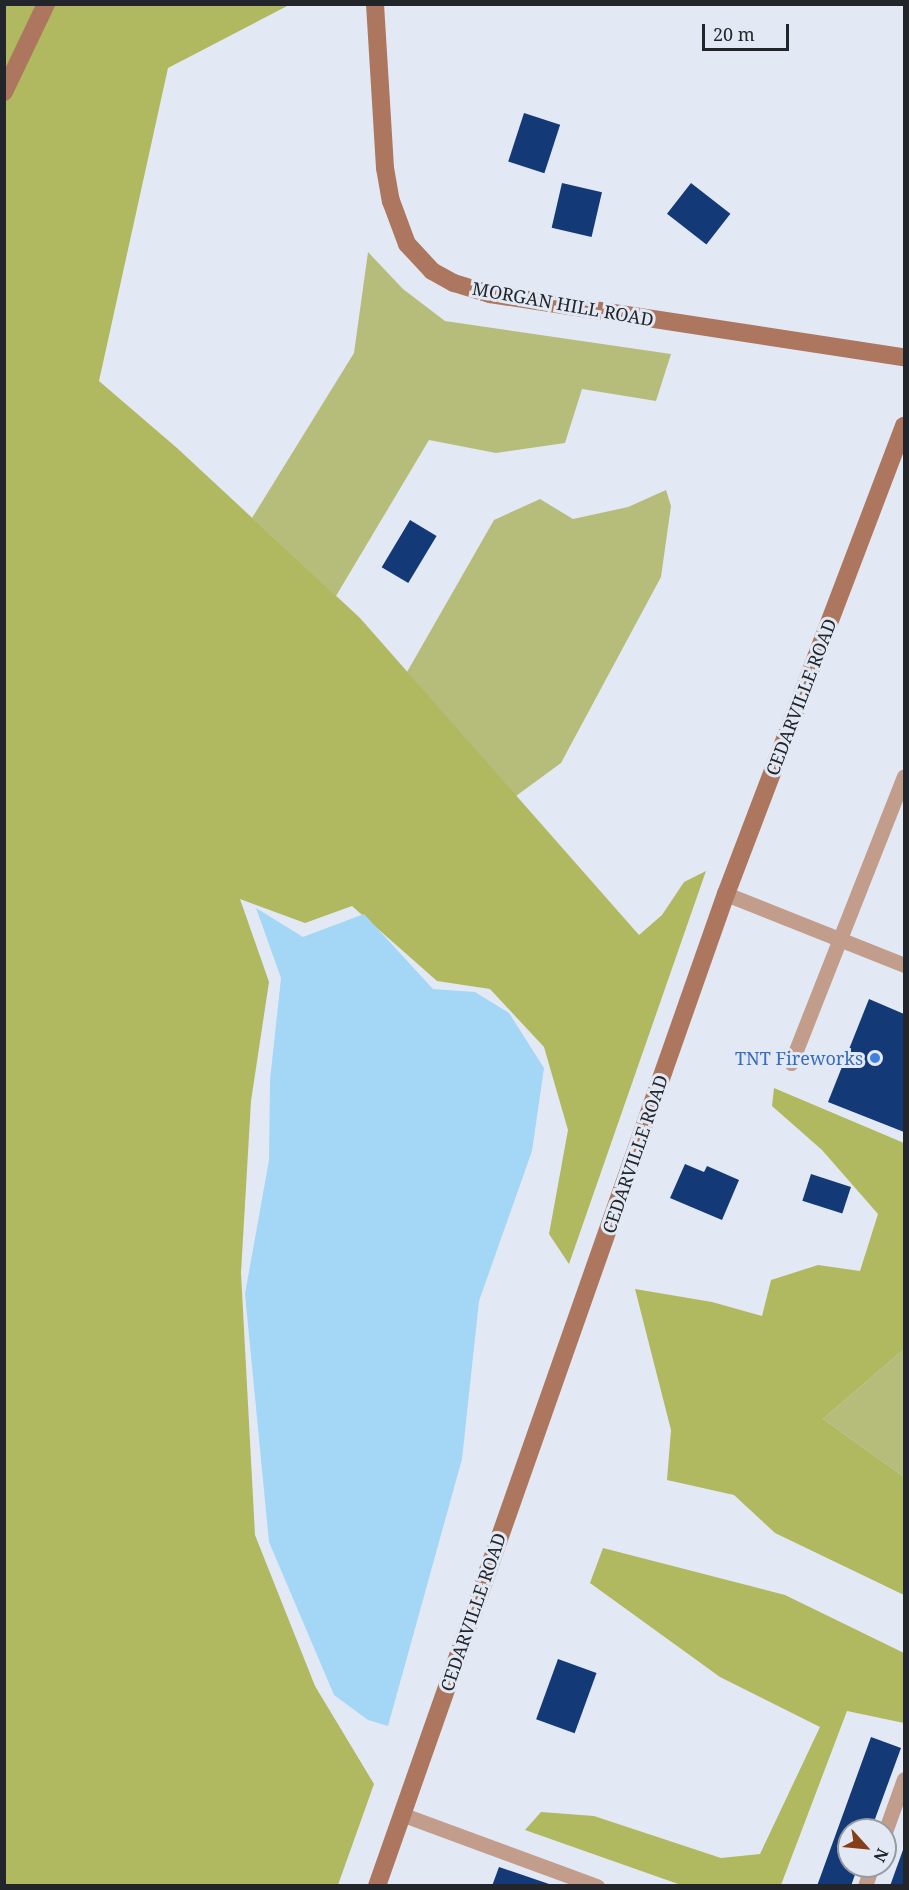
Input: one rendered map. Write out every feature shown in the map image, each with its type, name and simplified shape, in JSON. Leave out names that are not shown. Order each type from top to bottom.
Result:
[{"type":"main road","points":[[4,92],[46,4]]},
{"type":"main road","name":"MORGAN HILL ROAD","points":[[375,4],[385,168],[391,201],[407,244],[432,271],[454,283],[490,294],[904,357]]},
{"type":"main road","name":"CEDARVILLE ROAD","points":[[377,1886],[726,894],[904,426]]},
{"type":"lane","points":[[790,1063],[904,776]]},
{"type":"lane","points":[[726,894],[904,965]]},
{"type":"lane","points":[[890,1818],[904,1779]]},
{"type":"lane","points":[[401,1814],[597,1886]]},
{"type":"green space","points":[[5,5],[289,5],[168,68],[99,381],[177,448],[360,618],[639,935],[662,915],[684,882],[706,871],[569,1264],[549,1234],[568,1130],[544,1047],[490,989],[437,981],[352,906],[305,923],[240,899],[269,982],[251,1101],[241,1273],[255,1535],[315,1686],[374,1784],[338,1885],[5,1886]]},
{"type":"green space","points":[[368,252],[403,289],[445,321],[671,354],[656,401],[582,389],[565,443],[496,453],[429,440],[336,596],[252,518],[354,353]]},
{"type":"green space","points":[[666,490],[671,506],[661,577],[561,763],[516,796],[407,672],[494,520],[540,499],[573,519],[628,507]]},
{"type":"green space","points":[[774,1088],[904,1143],[904,1349],[823,1419],[904,1477],[904,1595],[775,1533],[734,1495],[667,1480],[671,1430],[635,1289],[712,1302],[762,1316],[771,1280],[818,1265],[860,1271],[878,1214],[822,1150],[772,1106]]},
{"type":"green space","points":[[904,1349],[904,1477],[823,1419]]},
{"type":"green space","points":[[603,1548],[785,1595],[904,1653],[904,1723],[847,1711],[781,1885],[681,1885],[525,1830],[541,1812],[594,1816],[721,1858],[760,1854],[820,1727],[720,1677],[590,1583]]},
{"type":"water","points":[[256,908],[303,937],[364,914],[433,989],[475,992],[509,1013],[544,1068],[532,1151],[479,1301],[462,1459],[388,1726],[368,1720],[334,1695],[269,1542],[245,1294],[269,1160],[270,1080],[281,978]]},
{"type":"building","points":[[524,113],[560,125],[544,173],[508,162]]},
{"type":"building","points":[[562,183],[602,192],[592,237],[552,228]]},
{"type":"building","points":[[691,183],[730,214],[706,245],[667,214]]},
{"type":"building","points":[[410,520],[437,536],[408,583],[382,567]]},
{"type":"building","name":"TNT Fireworks","points":[[869,999],[904,1014],[904,1132],[828,1102]]},
{"type":"building","points":[[685,1164],[704,1172],[707,1166],[739,1180],[722,1220],[670,1198]]},
{"type":"building","points":[[811,1174],[851,1187],[842,1214],[802,1201]]},
{"type":"building","points":[[558,1659],[597,1673],[575,1733],[536,1719]]},
{"type":"building","points":[[871,1737],[901,1748],[875,1818],[842,1818]]},
{"type":"building","points":[[837,1831],[837,1878],[854,1878],[851,1886],[817,1886]]},
{"type":"building","points":[[904,1847],[904,1886],[890,1886],[893,1878],[897,1878],[897,1866]]},
{"type":"building","points":[[499,1867],[552,1885],[552,1886],[492,1886]]},
{"type":"place","name":"TNT Fireworks","points":[[875,1058]]}]
